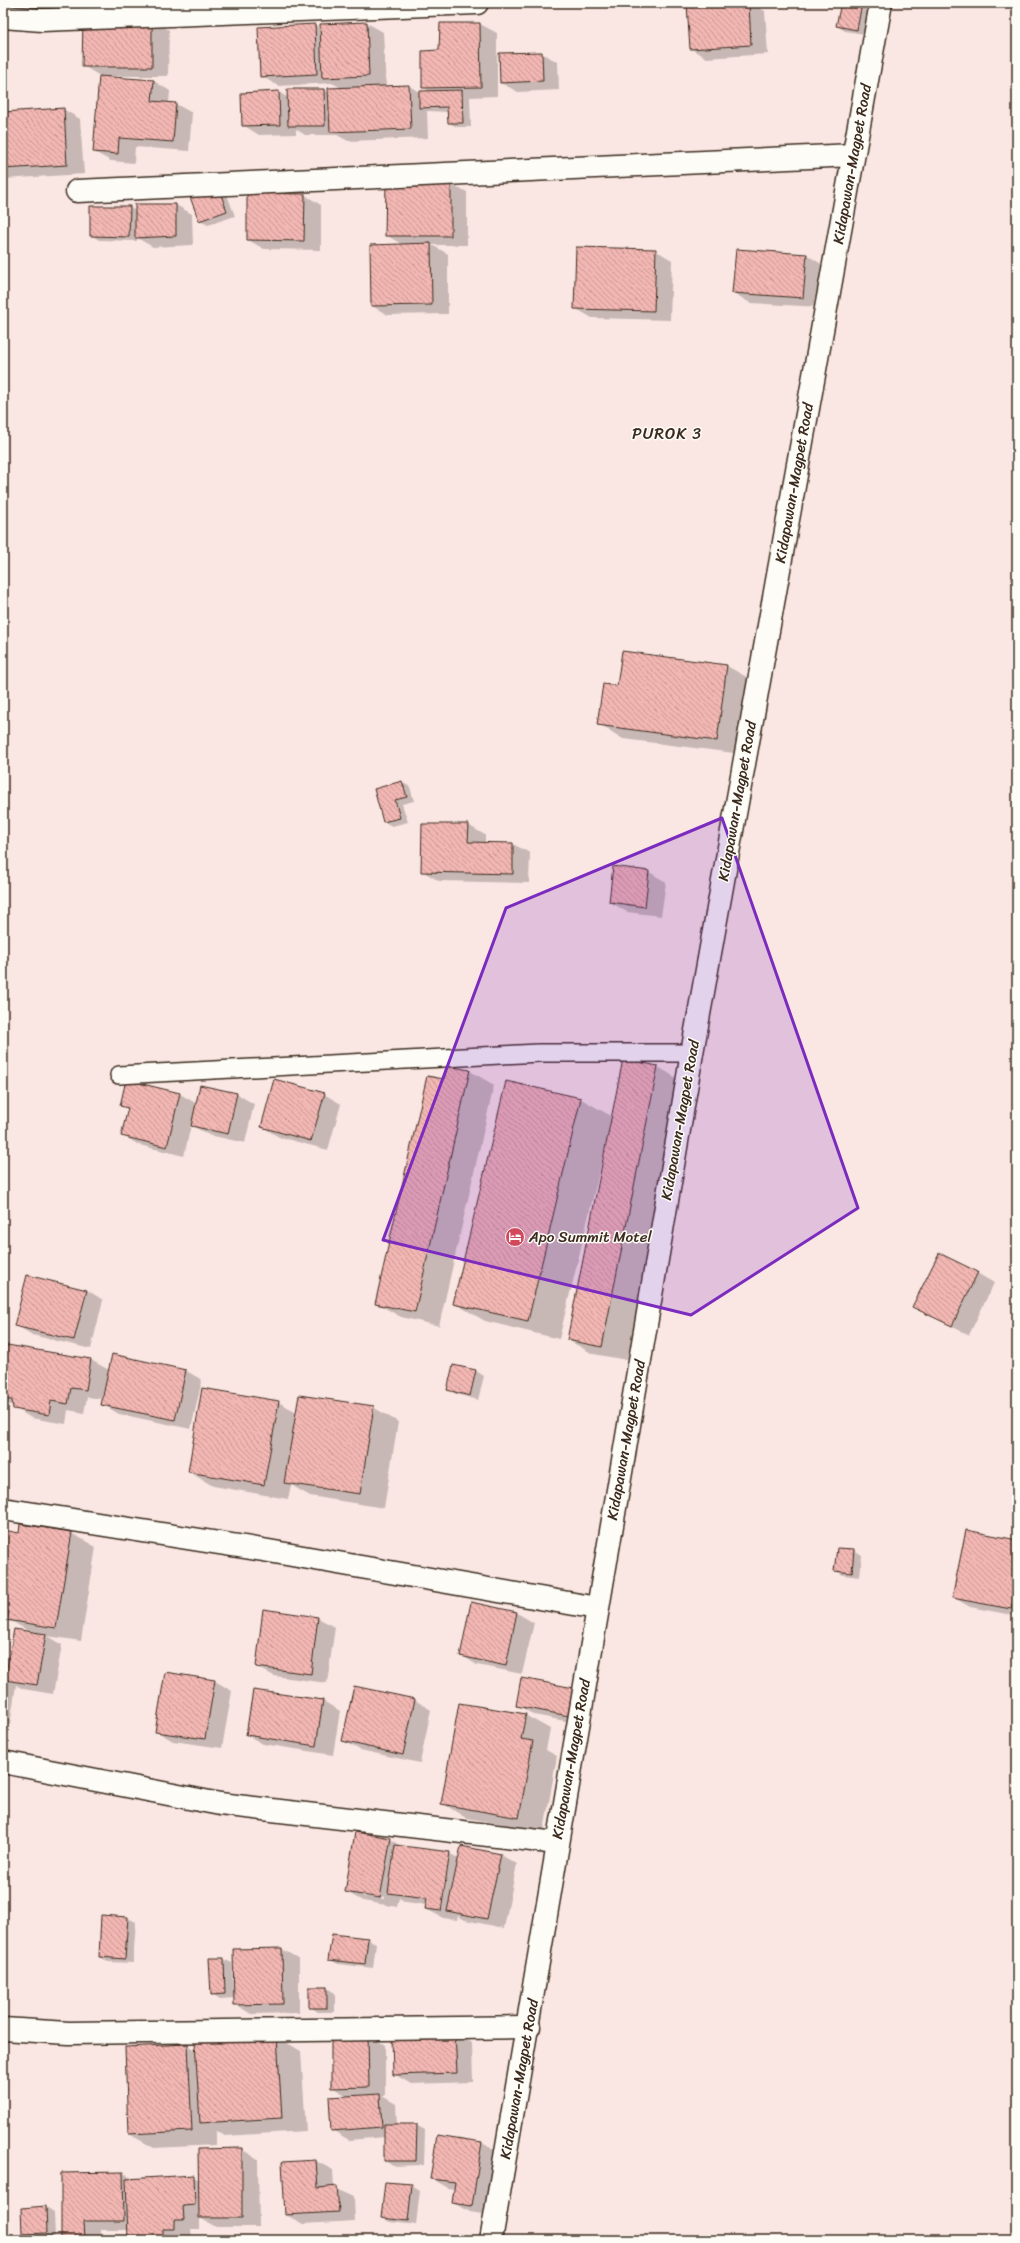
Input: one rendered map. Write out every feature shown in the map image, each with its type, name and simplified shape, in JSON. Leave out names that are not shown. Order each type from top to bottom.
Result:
[{"type":"street","points":[[3,16],[42,20],[477,3]]},
{"type":"street","name":"Kidapawan-Magpet Road","points":[[491,2240],[529,2027],[557,1843],[692,1054],[881,3]]},
{"type":"street","points":[[77,190],[853,156]]},
{"type":"street","points":[[3,1509],[263,1550],[597,1608]]},
{"type":"street","points":[[3,1762],[220,1804],[557,1843]]},
{"type":"street","points":[[3,2029],[69,2033],[529,2027]]},
{"type":"lane","points":[[119,1075],[539,1053],[692,1054]]},
{"type":"highlighted area","points":[[722,818],[858,1208],[691,1315],[383,1240],[506,908]]},
{"type":"building","points":[[749,3],[751,45],[690,49],[687,5]]},
{"type":"building","points":[[841,3],[862,3],[857,30],[836,26]]},
{"type":"building","points":[[83,19],[152,19],[152,67],[82,67]]},
{"type":"building","points":[[367,22],[369,76],[322,78],[320,24]]},
{"type":"building","points":[[440,23],[480,23],[481,87],[422,88],[422,51],[439,50]]},
{"type":"building","points":[[315,24],[317,74],[260,77],[258,27]]},
{"type":"building","points":[[542,52],[543,81],[500,83],[499,53]]},
{"type":"building","points":[[99,76],[154,80],[152,101],[176,103],[173,142],[119,138],[118,154],[93,152]]},
{"type":"building","points":[[409,85],[411,129],[330,132],[328,88]]},
{"type":"building","points":[[287,89],[324,89],[325,126],[288,126]]},
{"type":"building","points":[[462,90],[463,123],[448,123],[447,107],[419,108],[419,91]]},
{"type":"building","points":[[279,91],[280,125],[242,126],[241,93]]},
{"type":"building","points":[[64,108],[67,165],[3,169],[3,112]]},
{"type":"building","points":[[386,182],[451,182],[451,236],[385,236]]},
{"type":"building","points":[[218,187],[227,211],[199,221],[190,197]]},
{"type":"building","points":[[247,193],[305,194],[304,241],[247,240]]},
{"type":"building","points":[[135,204],[176,204],[176,236],[135,238]]},
{"type":"building","points":[[90,206],[130,206],[129,237],[90,236]]},
{"type":"building","points":[[431,243],[432,305],[371,306],[370,245]]},
{"type":"building","points":[[576,247],[656,249],[654,311],[574,309]]},
{"type":"building","points":[[736,249],[807,254],[803,298],[732,293]]},
{"type":"building","points":[[622,651],[727,665],[717,741],[597,725],[603,684],[617,686]]},
{"type":"building","points":[[402,781],[407,797],[395,800],[400,818],[383,822],[374,789]]},
{"type":"building","points":[[422,824],[469,824],[468,842],[513,843],[513,874],[421,872]]},
{"type":"building","points":[[613,866],[649,871],[645,907],[609,902]]},
{"type":"building","points":[[623,1059],[658,1066],[602,1347],[567,1340]]},
{"type":"building","points":[[447,1066],[470,1070],[415,1312],[375,1304],[427,1076],[444,1079]]},
{"type":"building","points":[[274,1079],[325,1093],[311,1141],[261,1127]]},
{"type":"building","points":[[126,1080],[180,1093],[167,1147],[121,1136],[128,1108],[120,1106]]},
{"type":"building","points":[[506,1081],[581,1098],[528,1321],[453,1304]]},
{"type":"building","points":[[200,1085],[237,1093],[228,1134],[191,1126]]},
{"type":"building","points":[[939,1253],[978,1272],[952,1326],[912,1307]]},
{"type":"building","points":[[27,1275],[87,1290],[74,1340],[14,1326]]},
{"type":"building","points":[[7,1345],[91,1359],[86,1390],[71,1388],[68,1404],[51,1401],[49,1415],[13,1409],[12,1400],[3,1399],[3,1368]]},
{"type":"building","points":[[112,1354],[186,1370],[175,1420],[101,1405]]},
{"type":"building","points":[[453,1365],[476,1370],[470,1396],[447,1390]]},
{"type":"building","points":[[202,1388],[279,1401],[264,1485],[188,1472]]},
{"type":"building","points":[[299,1395],[374,1406],[360,1494],[284,1483]]},
{"type":"building","points":[[20,1524],[72,1532],[56,1628],[7,1620],[9,1612],[3,1611],[3,1530],[19,1533]]},
{"type":"building","points":[[966,1530],[1017,1540],[1017,1587],[1011,1609],[952,1598]]},
{"type":"building","points":[[837,1548],[854,1549],[852,1573],[834,1571]]},
{"type":"building","points":[[471,1602],[517,1612],[506,1666],[460,1656]]},
{"type":"building","points":[[263,1609],[318,1617],[311,1674],[256,1667]]},
{"type":"building","points":[[14,1629],[46,1634],[37,1685],[5,1680]]},
{"type":"building","points":[[165,1672],[215,1680],[205,1739],[155,1732]]},
{"type":"building","points":[[521,1678],[574,1688],[569,1716],[516,1706]]},
{"type":"building","points":[[354,1686],[415,1699],[403,1755],[342,1741]]},
{"type":"building","points":[[253,1690],[323,1700],[316,1746],[246,1735]]},
{"type":"building","points":[[459,1703],[526,1714],[521,1739],[533,1741],[519,1818],[441,1804]]},
{"type":"building","points":[[355,1832],[391,1838],[380,1898],[345,1892]]},
{"type":"building","points":[[395,1845],[450,1852],[441,1911],[425,1909],[427,1898],[388,1893]]},
{"type":"building","points":[[461,1846],[501,1854],[487,1919],[447,1911]]},
{"type":"building","points":[[101,1915],[128,1917],[125,1959],[99,1957]]},
{"type":"building","points":[[332,1934],[368,1938],[365,1964],[328,1960]]},
{"type":"building","points":[[282,1948],[283,2004],[234,2005],[233,1949]]},
{"type":"building","points":[[209,1958],[224,1958],[225,1994],[211,1995]]},
{"type":"building","points":[[309,1987],[327,1987],[327,2008],[309,2008]]},
{"type":"building","points":[[455,2032],[457,2073],[393,2075],[392,2035]]},
{"type":"building","points":[[331,2035],[368,2035],[369,2087],[331,2088]]},
{"type":"building","points":[[277,2036],[282,2118],[200,2123],[195,2041]]},
{"type":"building","points":[[188,2044],[192,2131],[128,2134],[125,2047]]},
{"type":"building","points":[[380,2094],[382,2127],[331,2131],[329,2097]]},
{"type":"building","points":[[384,2124],[417,2124],[416,2161],[384,2161]]},
{"type":"building","points":[[437,2135],[482,2142],[472,2206],[452,2203],[455,2182],[430,2179]]},
{"type":"building","points":[[242,2148],[242,2218],[199,2218],[198,2149]]},
{"type":"building","points":[[316,2160],[318,2188],[337,2186],[339,2212],[285,2215],[282,2162]]},
{"type":"building","points":[[123,2172],[124,2221],[84,2221],[85,2240],[61,2240],[61,2173]]},
{"type":"building","points":[[194,2175],[195,2205],[183,2206],[184,2220],[175,2220],[175,2229],[163,2229],[163,2240],[128,2240],[126,2179]]},
{"type":"building","points":[[385,2182],[412,2184],[408,2221],[381,2218]]},
{"type":"building","points":[[46,2206],[47,2233],[22,2234],[21,2208]]},
{"type":"place","name":"Apo Summit Motel","points":[[515,1237]]},
{"type":"district","name":"PUROK 3","points":[[667,433]]}]
